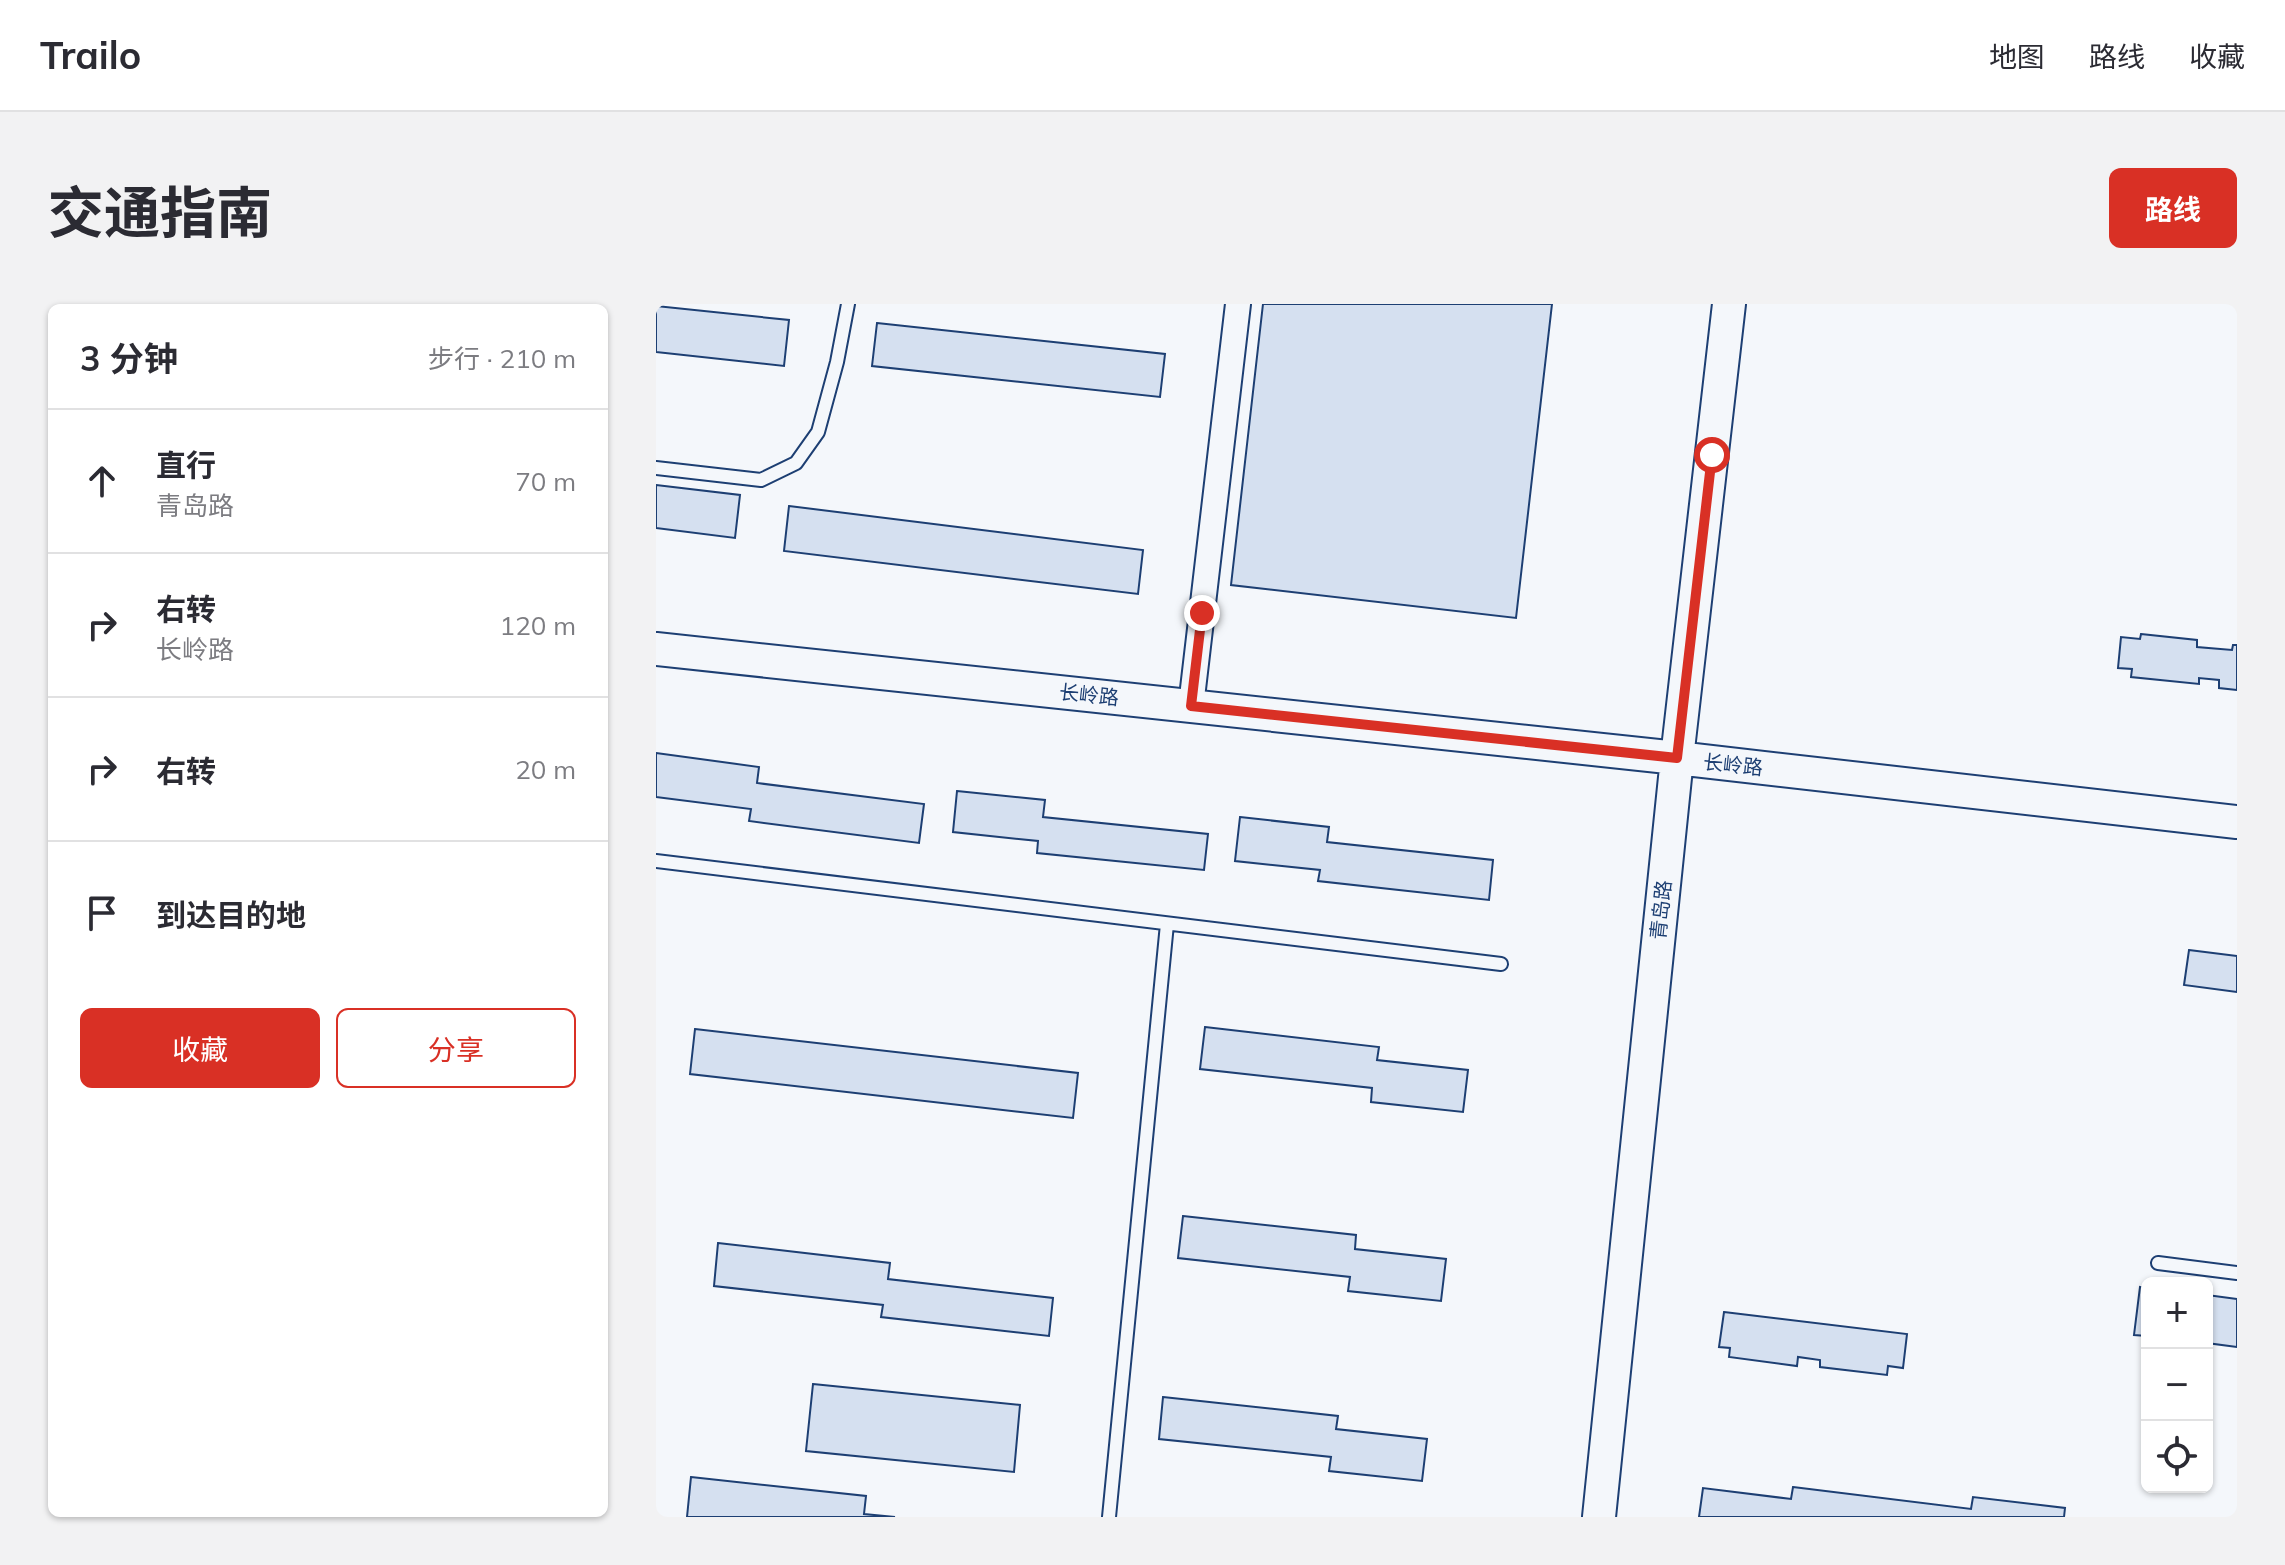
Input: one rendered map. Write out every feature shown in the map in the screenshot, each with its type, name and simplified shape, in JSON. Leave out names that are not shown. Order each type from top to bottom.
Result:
[{"type":"street","points":[[1191,706],[1238,304]]},
{"type":"street","name":"青岛路","points":[[1599,1517],[1677,758],[1729,304]]},
{"type":"street","name":"长岭路","points":[[656,649],[1677,758],[2237,822]]},
{"type":"lane","points":[[656,468],[761,480],[796,463],[818,432],[837,362],[848,304]]},
{"type":"lane","points":[[656,861],[1501,964]]},
{"type":"lane","points":[[1109,1517],[1167,924]]},
{"type":"lane","points":[[2158,1263],[2237,1273]]},
{"type":"building","points":[[1263,304],[1552,304],[1516,618],[1231,585]]},
{"type":"building","points":[[656,306],[789,320],[784,366],[656,352]]},
{"type":"building","points":[[877,323],[1165,354],[1160,397],[872,366]]},
{"type":"building","points":[[656,485],[740,495],[735,538],[656,528]]},
{"type":"building","points":[[789,506],[1143,550],[1138,594],[784,551]]},
{"type":"building","points":[[2141,634],[2197,640],[2197,647],[2232,650],[2233,645],[2237,645],[2237,690],[2219,688],[2219,680],[2199,678],[2199,684],[2131,677],[2132,669],[2118,668],[2121,637],[2140,639]]},
{"type":"building","points":[[656,753],[759,767],[757,783],[924,804],[919,843],[749,821],[751,809],[656,797]]},
{"type":"building","points":[[957,791],[1045,800],[1043,817],[1208,834],[1204,870],[1037,853],[1038,841],[953,832]]},
{"type":"building","points":[[1240,817],[1329,827],[1327,842],[1493,860],[1489,900],[1318,881],[1320,870],[1235,861]]},
{"type":"building","points":[[2189,950],[2237,956],[2237,992],[2184,985]]},
{"type":"building","points":[[1205,1027],[1379,1047],[1377,1060],[1468,1070],[1463,1112],[1371,1102],[1372,1088],[1200,1069]]},
{"type":"building","points":[[695,1029],[1078,1073],[1073,1118],[690,1074]]},
{"type":"building","points":[[1183,1216],[1356,1235],[1355,1249],[1446,1259],[1441,1301],[1348,1291],[1350,1277],[1178,1258]]},
{"type":"building","points":[[718,1243],[890,1263],[888,1279],[1053,1298],[1049,1336],[881,1317],[883,1305],[714,1286]]},
{"type":"building","points":[[2140,1287],[2141,1336],[2134,1335]]},
{"type":"building","points":[[2213,1296],[2237,1299],[2237,1347],[2213,1344]]},
{"type":"building","points":[[1724,1312],[1907,1334],[1903,1368],[1888,1366],[1887,1375],[1820,1367],[1820,1360],[1798,1357],[1797,1366],[1729,1357],[1730,1348],[1719,1347]]},
{"type":"building","points":[[813,1384],[1020,1405],[1014,1472],[806,1451]]},
{"type":"building","points":[[1163,1397],[1338,1416],[1336,1429],[1427,1439],[1422,1481],[1329,1471],[1331,1457],[1159,1439]]},
{"type":"building","points":[[691,1477],[866,1496],[864,1514],[895,1517],[687,1517]]},
{"type":"building","points":[[1793,1487],[1971,1509],[1973,1497],[2065,1508],[2064,1517],[1699,1517],[1703,1488],[1791,1499]]},
{"type":"route","points":[[1202,613],[1191,706],[1677,758],[1712,455]]}]
